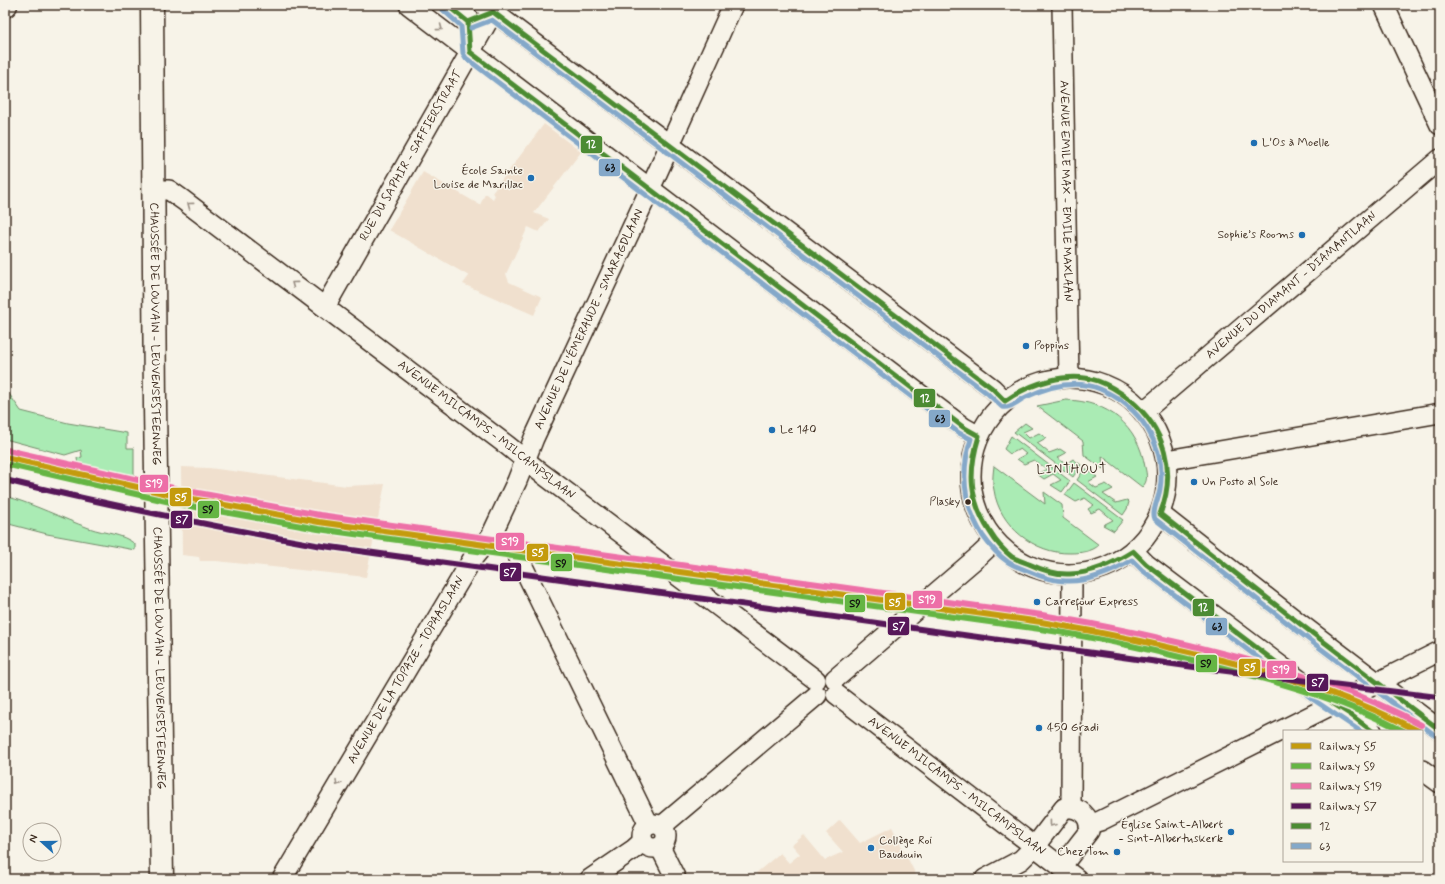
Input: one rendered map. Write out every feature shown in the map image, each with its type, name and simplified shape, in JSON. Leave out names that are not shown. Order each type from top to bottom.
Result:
[{"type":"main road","name":"CHAUSSÉE DE LOUVAIN - LEUVENSESTEENWEG","points":[[152,5],[156,463],[162,879]]},
{"type":"street","points":[[409,5],[958,422],[979,436]]},
{"type":"street","name":"AVENUE DE L'ÉMERAUDE - SMARAGDLAAN","points":[[525,460],[733,5]]},
{"type":"street","name":"AVENUE EMILE MAX - EMILE MAXLAAN","points":[[1062,5],[1068,378]]},
{"type":"street","points":[[1384,5],[1440,125]]},
{"type":"street","points":[[491,7],[670,145],[986,384],[1005,401]]},
{"type":"street","name":"RUE DU SAPHIR - SAFFIERSTRAAT","points":[[325,307],[470,52],[491,7]]},
{"type":"street","name":"AVENUE DU DIAMANT - DIAMANTLAAN","points":[[1143,412],[1440,159]]},
{"type":"street","name":"AVENUE MILCAMPS - MILCAMPSLAAN","points":[[154,190],[169,190],[174,193],[525,460],[816,687]]},
{"type":"street","points":[[1068,378],[1092,380],[1107,385],[1120,392],[1143,412],[1159,435],[1167,460],[1168,487],[1160,514],[1149,535],[1133,551],[1123,558],[1097,569],[1072,574],[1047,571],[1015,558],[995,541],[985,528],[978,514],[971,483],[971,468],[979,436],[992,416],[1005,401],[1013,394],[1050,380],[1068,378]]},
{"type":"street","points":[[1167,460],[1440,413]]},
{"type":"street","name":"AVENUE DE LA TOPAZE - TOPAASLAAN","points":[[282,879],[469,565],[491,536],[517,481],[525,460]]},
{"type":"street","points":[[1160,514],[1299,623],[1440,730]]},
{"type":"street","points":[[491,536],[515,550],[653,835],[676,879]]},
{"type":"street","points":[[590,879],[653,835],[816,687],[824,675],[830,675],[836,687],[995,541]]},
{"type":"street","points":[[1133,551],[1146,564],[1318,694],[1335,704],[1371,730]]},
{"type":"street","points":[[1071,807],[1072,574]]},
{"type":"street","points":[[1090,824],[1100,821],[1440,651]]},
{"type":"street","name":"AVENUE MILCAMPS - MILCAMPSLAAN","points":[[836,687],[1077,879]]},
{"type":"street","points":[[1423,771],[1440,783]]},
{"type":"street","points":[[985,879],[1021,860],[1035,846],[1064,808],[1071,807],[1080,810],[1086,817],[1090,824],[1089,831],[1061,866]]},
{"type":"shaded area","points":[[1092,5],[1221,5],[1092,10]]},
{"type":"shaded area","points":[[544,124],[581,152],[534,213],[549,219],[539,232],[528,227],[506,274],[509,282],[542,297],[534,315],[463,284],[469,276],[389,230],[423,172],[480,205],[485,194],[493,199],[495,195],[492,193]]},
{"type":"shaded area","points":[[181,467],[209,468],[347,486],[385,484],[366,577],[216,561],[200,561],[199,557],[182,555]]},
{"type":"shaded area","name":"Collège Roi Baudouin","points":[[840,820],[860,843],[892,827],[918,879],[761,879],[756,873],[780,853],[789,863],[800,854],[792,845],[804,835],[825,860],[843,852],[826,833]]},
{"type":"green space","points":[[5,388],[21,411],[68,423],[127,433],[127,448],[134,448],[134,475],[106,473],[78,465],[77,458],[82,457],[81,450],[65,455],[5,439]]},
{"type":"green space","points":[[1066,400],[1081,401],[1095,405],[1119,418],[1128,428],[1136,439],[1145,467],[1146,478],[1142,487],[1102,456],[1103,469],[1084,455],[1083,441],[1037,406]]},
{"type":"green space","points":[[1025,423],[1032,428],[1023,432],[1029,438],[1039,433],[1046,438],[1037,443],[1049,453],[1060,449],[1066,453],[1057,458],[1066,464],[1073,459],[1081,465],[1073,477],[1014,432]]},
{"type":"green space","points":[[1011,436],[1070,481],[1062,492],[1051,485],[1061,480],[1053,474],[1044,479],[1037,474],[1047,469],[1034,460],[1024,464],[1017,459],[1026,454],[1020,449],[1010,454],[1004,449]]},
{"type":"green space","points":[[994,466],[1045,504],[1044,492],[1062,505],[1063,518],[1099,545],[1089,551],[1070,553],[1057,552],[1044,549],[1021,535],[1011,526],[997,503],[993,484]]},
{"type":"green space","points":[[1085,468],[1097,477],[1088,482],[1096,488],[1106,484],[1113,489],[1103,494],[1116,503],[1127,500],[1129,502],[1123,515],[1077,480]]},
{"type":"green space","points":[[1074,483],[1123,520],[1114,531],[1103,525],[1113,520],[1100,509],[1091,513],[1088,509],[1094,505],[1085,498],[1076,502],[1065,495]]},
{"type":"green space","points":[[5,496],[89,528],[130,540],[135,544],[135,550],[47,534],[5,523]]},
{"type":"rail line","name":"S19","points":[[7,450],[182,490],[320,515],[1042,615],[1091,624],[1189,645],[1285,670],[1331,685],[1377,703],[1421,725]]},
{"type":"rail line","name":"S5","points":[[5,457],[181,497],[319,522],[1041,622],[1090,631],[1188,652],[1284,677],[1352,701],[1416,730]]},
{"type":"rail line","name":"S9","points":[[5,464],[179,504],[318,529],[1089,637],[1138,647],[1278,683],[1321,696],[1363,712],[1401,730]]},
{"type":"rail line","name":"S7","points":[[5,480],[160,515],[316,545],[1194,667],[1438,697]]},
{"type":"transit line","name":"12","points":[[447,5],[468,22],[470,52],[963,427],[979,436],[975,449],[972,474],[974,497],[983,520],[990,532],[1000,546],[1012,557],[1049,572],[1070,574],[1087,572],[1103,567],[1133,551],[1146,564],[1318,694],[1351,715],[1371,730]]},
{"type":"transit line","name":"63","points":[[443,10],[461,26],[463,53],[466,58],[959,433],[971,439],[965,477],[968,501],[983,536],[994,550],[1004,559],[1015,566],[1041,576],[1066,581],[1092,578],[1132,560],[1142,570],[1314,700],[1359,730]]},
{"type":"transit line","name":"12","points":[[468,22],[493,12],[992,388],[1005,401],[1038,384],[1050,380],[1074,377],[1098,381],[1126,396],[1151,423],[1159,437],[1164,451],[1167,466],[1167,482],[1165,498],[1160,514],[1299,623],[1440,730]]},
{"type":"transit line","name":"63","points":[[471,28],[492,20],[987,393],[1002,407],[1011,406],[1026,397],[1053,387],[1072,384],[1091,386],[1114,396],[1138,417],[1148,429],[1155,443],[1161,473],[1160,489],[1154,513],[1155,519],[1295,629],[1436,736]]},
{"type":"place","name":"L'Os à Moelle","points":[[1254,143]]},
{"type":"place","name":"École Sainte Louise de Marillac","points":[[531,178]]},
{"type":"place","name":"Sophie’s Rooms","points":[[1302,235]]},
{"type":"place","name":"Poppins","points":[[1026,346]]},
{"type":"place","name":"Le 140","points":[[772,430]]},
{"type":"place","name":"Un Posto al Sole","points":[[1194,482]]},
{"type":"place","name":"Plasky","points":[[968,502]]},
{"type":"place","name":"Carrefour Express","points":[[1037,602]]},
{"type":"place","name":"450 Gradi","points":[[1039,728]]},
{"type":"place","name":"Église Saint-Albert - Sint-Albertuskerk","points":[[1231,832]]},
{"type":"place","name":"Collège Roi Baudouin","points":[[871,848]]},
{"type":"place","name":"Chez Tom","points":[[1117,852]]},
{"type":"district","name":"LINTHOUT","points":[[1072,469]]}]
